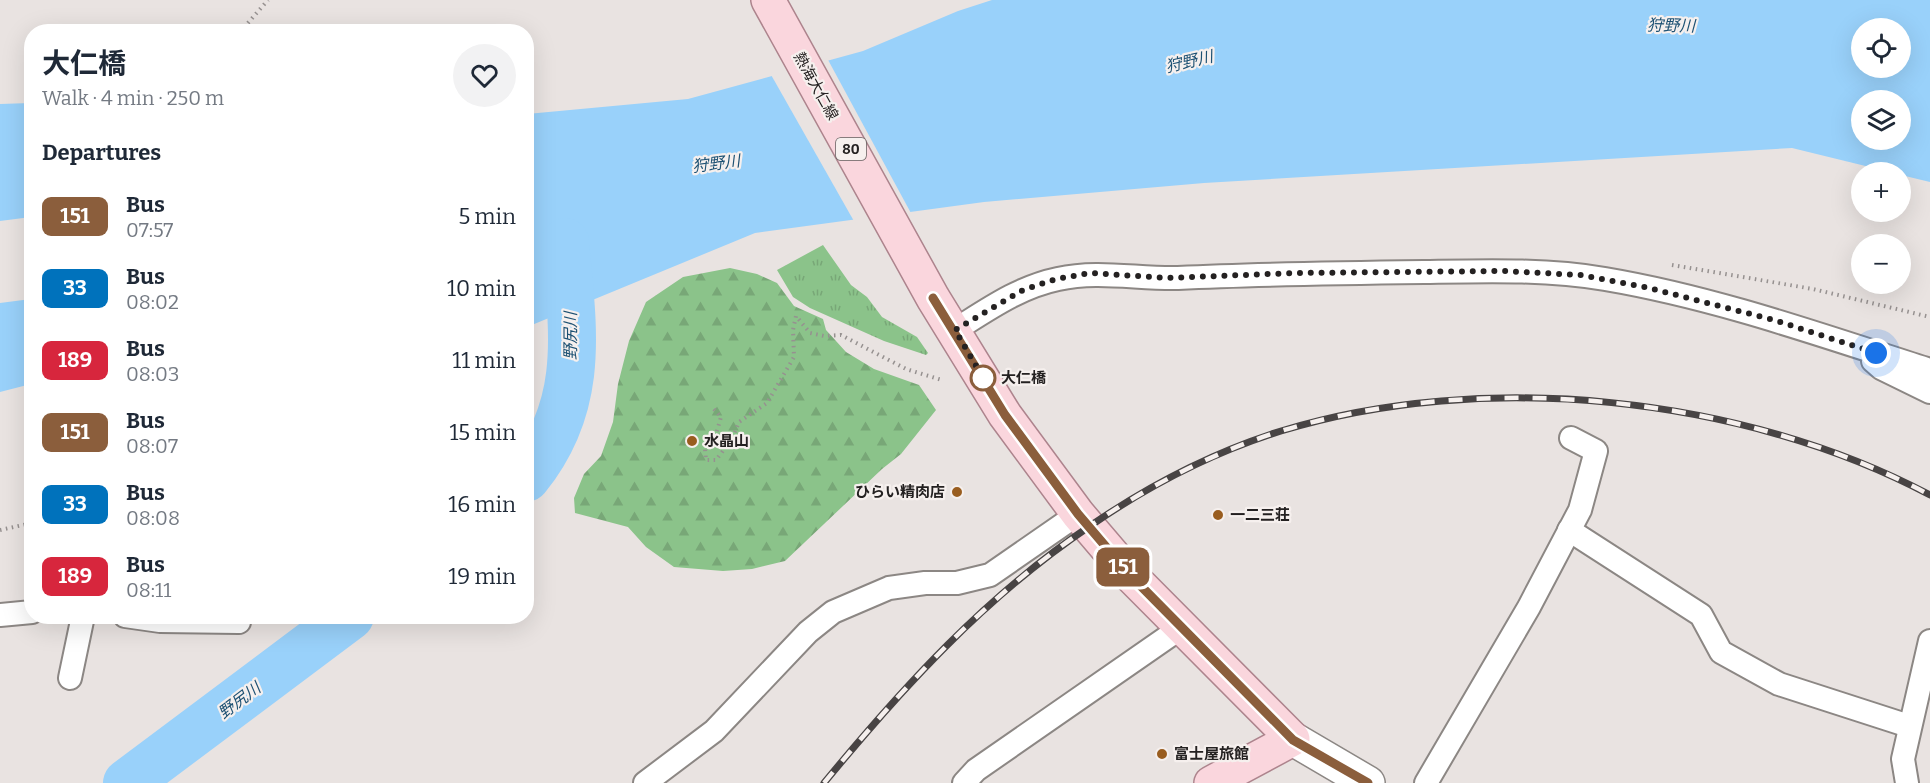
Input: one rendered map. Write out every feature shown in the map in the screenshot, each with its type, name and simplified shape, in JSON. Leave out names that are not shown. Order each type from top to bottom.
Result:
[{"type":"main road","name":"熱海大仁線","points":[[768,0],[933,298],[955,330]]},
{"type":"main road","name":"80","points":[[955,330],[1005,415],[1078,514],[1130,575],[1293,740]]},
{"type":"main road","points":[[1211,783],[1293,740],[1368,783]]},
{"type":"street","points":[[955,330],[1023,290],[1056,279],[1090,273],[1167,278],[1296,273],[1503,271],[1581,275],[1645,287],[1729,307],[1930,370]]},
{"type":"street","points":[[1859,347],[1881,368],[1930,392]]},
{"type":"street","points":[[1426,783],[1529,607],[1580,510],[1596,451],[1571,438]]},
{"type":"street","points":[[645,783],[714,731],[808,632],[832,612],[889,588],[925,583],[957,583],[990,575],[1078,514]]},
{"type":"street","points":[[1569,530],[1701,615],[1721,652],[1779,684],[1909,726]]},
{"type":"street","points":[[0,615],[24,613]]},
{"type":"street","points":[[70,678],[81,624]]},
{"type":"street","points":[[963,783],[976,770],[1182,627]]},
{"type":"street","points":[[1907,783],[1903,759],[1930,641]]},
{"type":"path","points":[[247,24],[268,0]]},
{"type":"path","points":[[1669,265],[1813,289],[1930,317]]},
{"type":"path","points":[[714,409],[721,417],[715,438],[705,449],[706,460],[716,460],[732,439],[740,422],[767,403],[794,357],[793,330],[796,316],[810,333],[824,336],[841,335],[906,369],[942,380]]},
{"type":"path","points":[[0,530],[24,525]]},
{"type":"green space","points":[[823,245],[851,285],[867,297],[882,317],[917,337],[928,353],[926,355],[884,341],[810,308],[793,297],[777,270]]},
{"type":"green space","points":[[730,268],[757,274],[777,283],[794,306],[823,319],[826,330],[846,352],[874,369],[919,385],[936,410],[901,454],[882,469],[785,561],[752,569],[723,571],[674,567],[646,547],[628,527],[575,513],[574,498],[584,474],[601,456],[613,422],[618,384],[629,341],[646,302],[683,277]]},
{"type":"water","name":"狩野川","points":[[992,0],[1930,0],[1930,182],[1911,177],[1911,162],[1851,162],[1792,148],[1204,183],[984,202],[755,233],[534,324],[534,113],[688,99],[863,51],[958,11]]},
{"type":"water","points":[[24,103],[24,218],[0,221],[0,104]]},
{"type":"water","points":[[24,300],[24,386],[0,392],[0,303]]},
{"type":"pier","points":[[827,58],[912,215],[855,223],[770,73]]},
{"type":"waterway","name":"野尻川","points":[[534,466],[559,422],[567,394],[572,336],[565,242]]},
{"type":"waterway","name":"野尻川","points":[[127,783],[339,624]]},
{"type":"railway","points":[[824,783],[915,678],[981,613],[1052,553],[1112,511],[1182,471],[1231,449],[1281,431],[1359,412],[1441,401],[1526,398],[1612,403],[1696,415],[1779,435],[1857,461],[1930,495]]},
{"type":"bus line","name":"151","points":[[933,298],[955,330],[1005,415],[1078,514],[1130,575],[1293,740],[1368,783]]},
{"type":"place","name":"大仁橋","points":[[983,378]]},
{"type":"place","name":"水晶山","points":[[692,441]]},
{"type":"place","name":"ひらい精肉店","points":[[957,492]]},
{"type":"place","name":"一二三荘","points":[[1218,515]]},
{"type":"place","name":"富士屋旅館","points":[[1162,754]]},
{"type":"route","points":[[983,378],[985,381],[955,330],[1023,290],[1056,279],[1090,273],[1167,278],[1296,273],[1503,271],[1581,275],[1717,304],[1876,353]]}]
